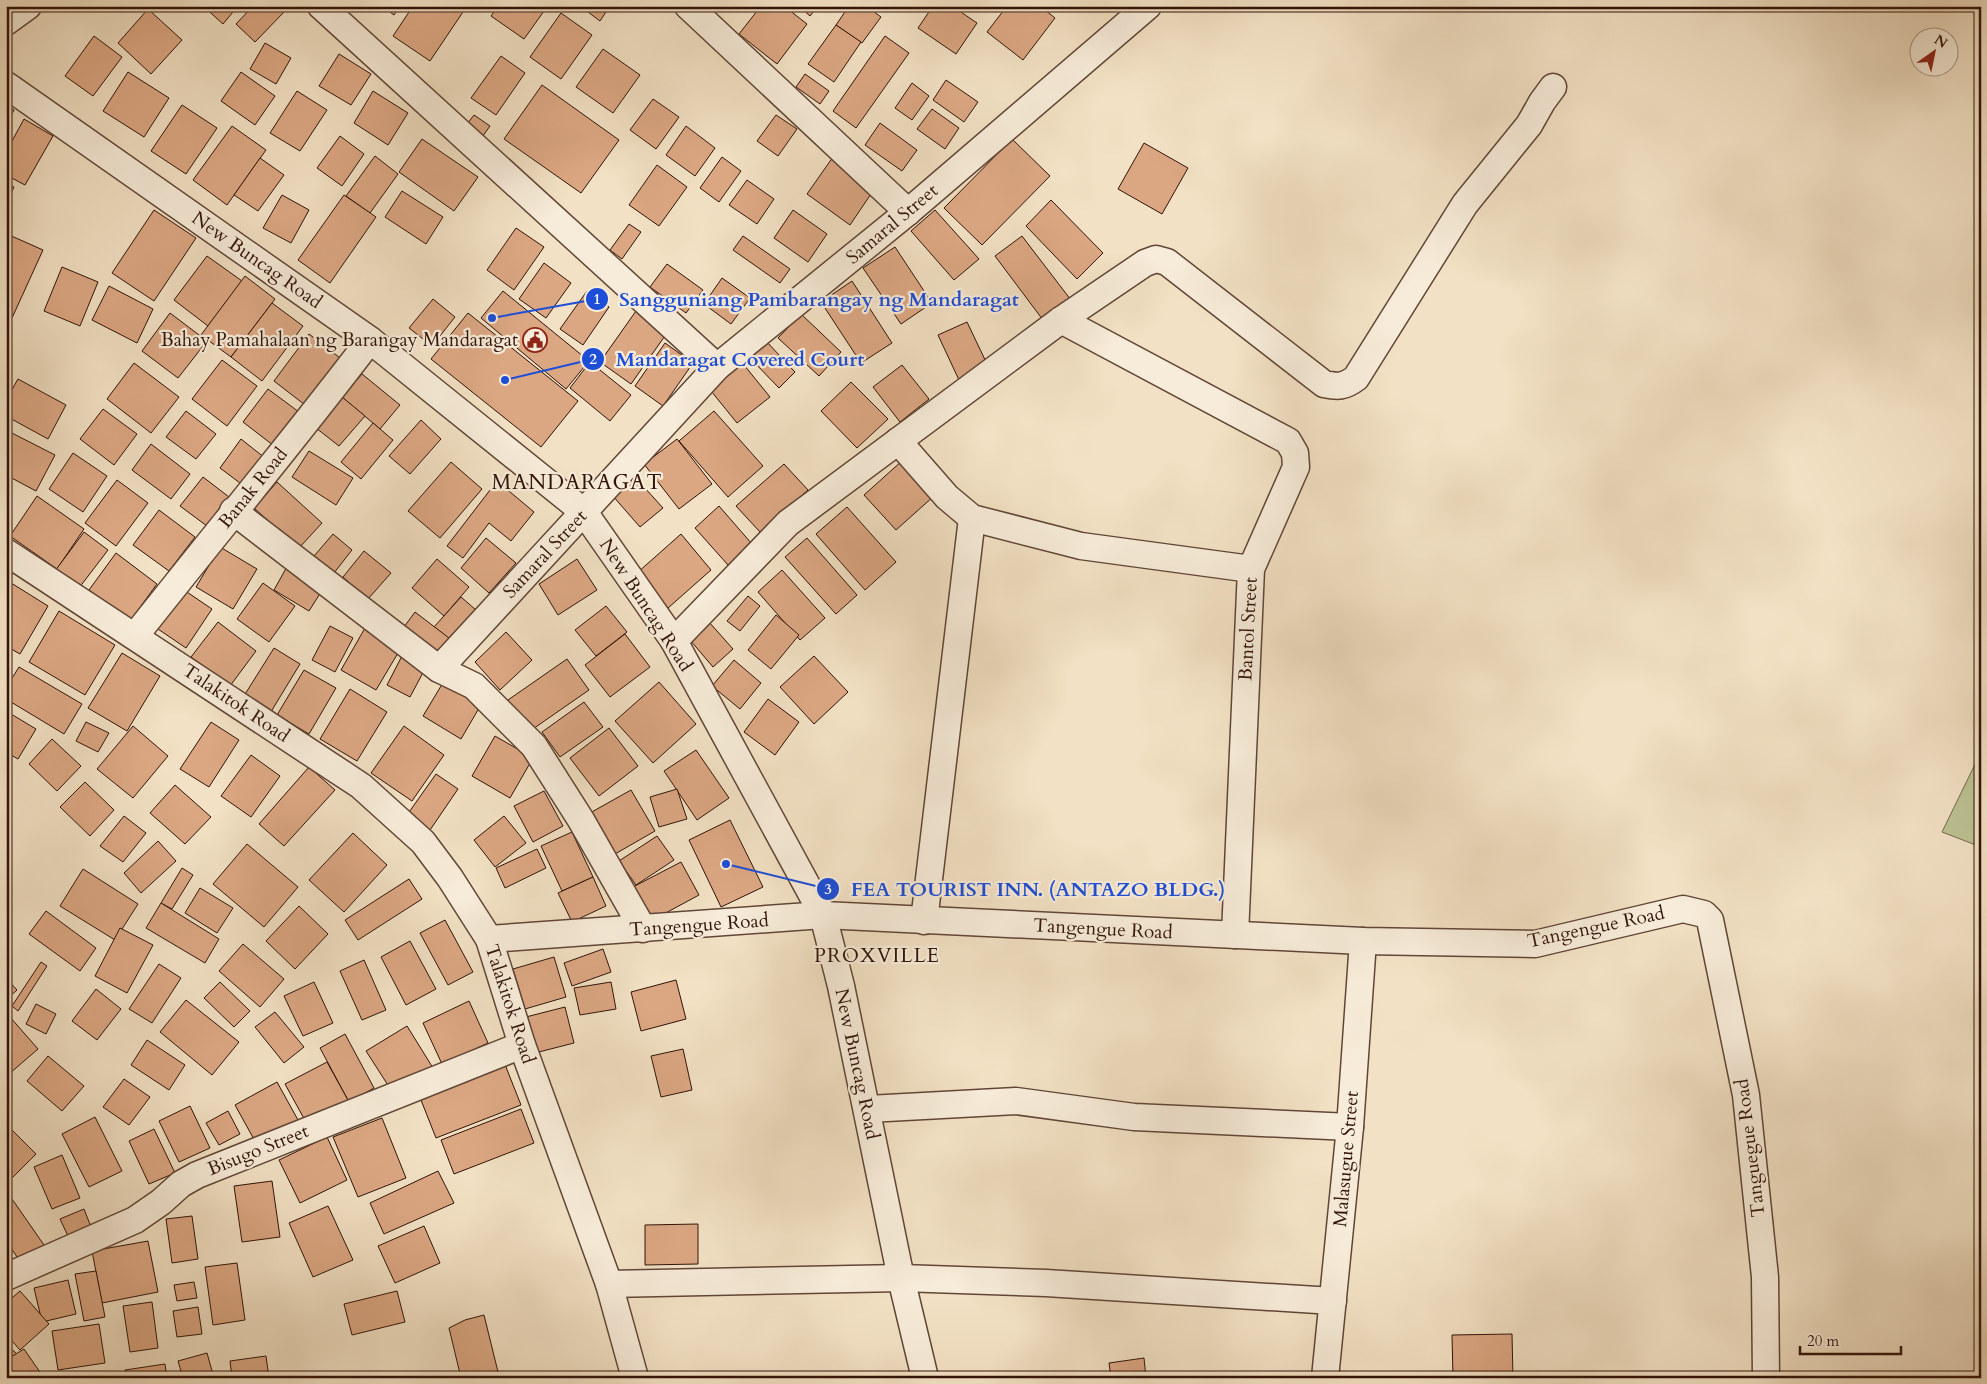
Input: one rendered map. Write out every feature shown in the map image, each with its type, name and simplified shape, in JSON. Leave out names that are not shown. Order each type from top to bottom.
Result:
[{"type":"street","points":[[6,22],[28,6]]},
{"type":"street","points":[[321,6],[717,367]]},
{"type":"street","points":[[688,6],[908,212]]},
{"type":"street","name":"Samaral Street","points":[[439,669],[717,367],[908,212],[1148,6]]},
{"type":"street","name":"New Buncag Road","points":[[6,85],[370,340],[584,512],[674,641],[823,915],[868,1109],[901,1278],[924,1378]]},
{"type":"street","points":[[674,641],[788,523],[1062,320],[1146,262],[1156,259],[1167,262],[1324,384],[1338,387],[1346,385],[1356,378],[1465,204],[1528,125],[1553,87]]},
{"type":"street","name":"Bantol Street","points":[[1062,320],[1288,441],[1295,453],[1296,467],[1251,569],[1234,935]]},
{"type":"street","name":"Banak Road","points":[[135,636],[370,340]]},
{"type":"street","points":[[898,441],[948,497],[972,518],[1081,546],[1251,569]]},
{"type":"street","points":[[233,511],[439,669],[474,686],[534,746],[581,820],[643,929]]},
{"type":"street","points":[[924,921],[972,518]]},
{"type":"street","name":"Talakitok Road","points":[[6,552],[361,786],[423,842],[450,878],[490,939],[522,1045],[609,1284],[635,1378]]},
{"type":"street","name":"Tangengue Road","points":[[490,939],[823,915],[1363,941],[1535,944],[1683,909],[1704,914],[1710,920]]},
{"type":"street","name":"Tanguegue Road","points":[[1710,920],[1746,1095],[1764,1277],[1766,1378]]},
{"type":"street","name":"Malasugue Street","points":[[1325,1378],[1350,1127],[1363,941]]},
{"type":"street","name":"Bisugo Street","points":[[6,1277],[135,1220],[161,1202],[181,1184],[197,1175],[522,1045]]},
{"type":"street","points":[[868,1109],[1016,1101],[1134,1117],[1350,1127]]},
{"type":"street","points":[[609,1284],[901,1278],[1046,1283],[1333,1301]]},
{"type":"green space","points":[[1981,752],[1981,847],[1942,832]]},
{"type":"building","points":[[113,6],[126,6],[117,12]]},
{"type":"building","points":[[203,6],[238,6],[223,24]]},
{"type":"building","points":[[253,6],[281,6],[286,10],[255,42],[236,24]]},
{"type":"building","points":[[382,6],[400,6],[394,15]]},
{"type":"building","points":[[413,6],[467,6],[430,61],[393,36]]},
{"type":"building","points":[[498,6],[536,6],[544,11],[524,39],[491,16]]},
{"type":"building","points":[[580,6],[610,6],[600,21]]},
{"type":"building","points":[[761,6],[784,6],[807,24],[777,64],[739,34]]},
{"type":"building","points":[[799,6],[818,6],[810,16]]},
{"type":"building","points":[[849,6],[866,6],[881,17],[862,43],[836,25]]},
{"type":"building","points":[[933,6],[952,6],[977,23],[956,54],[918,28]]},
{"type":"building","points":[[1007,6],[1040,6],[1055,18],[1023,60],[987,32]]},
{"type":"building","points":[[148,9],[182,40],[151,74],[118,43]]},
{"type":"building","points":[[561,13],[592,35],[561,79],[530,57]]},
{"type":"building","points":[[836,25],[861,42],[834,82],[808,64]]},
{"type":"building","points":[[94,36],[122,57],[93,96],[65,76]]},
{"type":"building","points":[[885,36],[909,53],[856,128],[833,111]]},
{"type":"building","points":[[265,43],[291,58],[276,84],[250,69]]},
{"type":"building","points":[[603,49],[640,75],[613,113],[576,87]]},
{"type":"building","points":[[339,54],[371,74],[351,105],[319,86]]},
{"type":"building","points":[[501,56],[525,73],[496,115],[471,98]]},
{"type":"building","points":[[128,72],[169,98],[144,137],[103,111]]},
{"type":"building","points":[[241,72],[275,96],[255,125],[221,101]]},
{"type":"building","points":[[805,74],[829,91],[820,104],[796,87]]},
{"type":"building","points":[[946,80],[978,102],[964,122],[933,100]]},
{"type":"building","points":[[912,83],[929,96],[912,120],[895,108]]},
{"type":"building","points":[[542,85],[619,140],[581,193],[504,139]]},
{"type":"building","points":[[297,91],[327,110],[300,151],[270,133]]},
{"type":"building","points":[[373,91],[408,113],[388,145],[354,123]]},
{"type":"building","points":[[653,99],[679,117],[656,149],[630,130]]},
{"type":"building","points":[[182,105],[217,128],[186,174],[151,151]]},
{"type":"building","points":[[6,106],[14,110],[6,125]]},
{"type":"building","points":[[932,109],[959,128],[945,149],[917,129]]},
{"type":"building","points":[[474,115],[490,126],[480,140],[464,128]]},
{"type":"building","points":[[776,115],[797,129],[778,156],[757,141]]},
{"type":"building","points":[[24,119],[53,136],[25,185],[6,175],[6,152]]},
{"type":"building","points":[[880,123],[917,150],[902,171],[865,145]]},
{"type":"building","points":[[232,126],[266,150],[227,205],[193,180]]},
{"type":"building","points":[[686,126],[715,148],[695,176],[666,155]]},
{"type":"building","points":[[340,136],[364,154],[342,186],[317,168]]},
{"type":"building","points":[[422,139],[478,177],[454,211],[399,172]]},
{"type":"building","points":[[1012,139],[1050,176],[982,245],[944,208]]},
{"type":"building","points":[[1144,143],[1188,168],[1162,214],[1118,189]]},
{"type":"building","points":[[375,156],[398,174],[370,213],[346,196]]},
{"type":"building","points":[[722,157],[741,171],[719,202],[700,188]]},
{"type":"building","points":[[833,157],[875,188],[850,225],[807,194]]},
{"type":"building","points":[[260,158],[284,175],[258,211],[234,195]]},
{"type":"building","points":[[657,165],[687,187],[659,226],[629,205]]},
{"type":"building","points":[[747,180],[774,199],[757,224],[729,205]]},
{"type":"building","points":[[6,184],[14,187],[6,204]]},
{"type":"building","points":[[402,191],[443,217],[426,244],[385,217]]},
{"type":"building","points":[[282,195],[309,210],[291,243],[263,228]]},
{"type":"building","points":[[344,195],[376,217],[330,283],[298,260]]},
{"type":"building","points":[[1051,200],[1103,253],[1077,279],[1026,226]]},
{"type":"building","points":[[154,210],[196,238],[154,301],[112,273]]},
{"type":"building","points":[[793,210],[827,234],[808,262],[774,238]]},
{"type":"building","points":[[935,210],[979,259],[954,280],[911,231]]},
{"type":"building","points":[[629,224],[641,232],[622,259],[610,250]]},
{"type":"building","points":[[516,228],[544,247],[514,290],[487,270]]},
{"type":"building","points":[[7,234],[43,250],[12,318],[6,316]]},
{"type":"building","points":[[743,236],[790,269],[780,283],[733,250]]},
{"type":"building","points":[[1022,236],[1074,304],[1046,324],[995,256]]},
{"type":"building","points":[[895,247],[932,303],[901,324],[863,268]]},
{"type":"building","points":[[207,256],[242,281],[208,326],[174,300]]},
{"type":"building","points":[[544,263],[571,283],[546,318],[519,299]]},
{"type":"building","points":[[667,264],[703,290],[686,313],[650,287]]},
{"type":"building","points":[[62,267],[98,282],[80,326],[44,311]]},
{"type":"building","points":[[245,276],[275,299],[231,357],[201,335]]},
{"type":"building","points":[[722,278],[750,298],[731,324],[704,304]]},
{"type":"building","points":[[852,281],[892,343],[861,363],[821,302]]},
{"type":"building","points":[[109,286],[153,309],[137,343],[92,320]]},
{"type":"building","name":"Bahay Pamahalaan ng Barangay Mandaragat","points":[[503,291],[589,361],[566,389],[481,318]]},
{"type":"building","points":[[587,291],[609,307],[583,345],[560,329]]},
{"type":"building","points":[[433,299],[455,317],[432,346],[409,328]]},
{"type":"building","points":[[272,303],[303,326],[262,381],[231,357]]},
{"type":"building","points":[[636,311],[667,333],[631,384],[600,362]]},
{"type":"building","points":[[170,313],[207,341],[178,378],[142,351]]},
{"type":"building","points":[[468,313],[578,401],[541,447],[431,359]]},
{"type":"building","points":[[801,314],[841,352],[819,376],[778,338]]},
{"type":"building","points":[[967,322],[988,366],[959,380],[938,335]]},
{"type":"building","points":[[309,334],[344,361],[309,408],[274,381]]},
{"type":"building","points":[[766,341],[795,372],[779,388],[749,357]]},
{"type":"building","points":[[665,343],[693,363],[663,406],[635,386]]},
{"type":"building","points":[[222,360],[257,386],[227,426],[192,399]]},
{"type":"building","points":[[740,360],[770,397],[737,423],[707,386]]},
{"type":"building","points":[[590,362],[631,395],[610,421],[570,388]]},
{"type":"building","points":[[134,363],[179,397],[151,433],[107,399]]},
{"type":"building","points":[[902,365],[929,399],[900,422],[873,387]]},
{"type":"building","points":[[362,374],[400,405],[380,429],[342,397]]},
{"type":"building","points":[[18,379],[66,405],[48,439],[6,416],[6,400]]},
{"type":"building","points":[[851,382],[888,419],[857,448],[821,411]]},
{"type":"building","points":[[268,389],[303,415],[278,449],[243,422]]},
{"type":"building","points":[[342,397],[365,416],[339,446],[316,428]]},
{"type":"building","points":[[103,409],[137,434],[114,465],[80,439]]},
{"type":"building","points":[[186,411],[216,434],[196,459],[166,437]]},
{"type":"building","points":[[714,411],[763,466],[728,497],[679,441]]},
{"type":"building","points":[[421,420],[441,439],[410,474],[389,456]]},
{"type":"building","points":[[373,423],[393,440],[361,479],[341,462]]},
{"type":"building","points":[[6,430],[55,455],[36,491],[6,475]]},
{"type":"building","points":[[241,439],[265,458],[244,486],[220,468]]},
{"type":"building","points":[[677,439],[712,484],[679,509],[644,464]]},
{"type":"building","points":[[151,444],[190,474],[171,499],[132,470]]},
{"type":"building","points":[[309,451],[353,478],[336,505],[292,477]]},
{"type":"building","points":[[73,453],[107,476],[83,512],[49,489]]},
{"type":"building","points":[[903,460],[934,496],[896,530],[864,495]]},
{"type":"building","points":[[451,462],[482,489],[440,538],[408,511]]},
{"type":"building","points":[[784,464],[808,490],[760,532],[736,506]]},
{"type":"building","points":[[634,476],[663,508],[640,527],[612,495]]},
{"type":"building","points":[[203,477],[229,497],[207,526],[180,506]]},
{"type":"building","points":[[117,480],[148,503],[116,546],[85,523]]},
{"type":"building","points":[[497,481],[534,512],[511,541],[489,523],[463,558],[447,546]]},
{"type":"building","points":[[277,482],[322,523],[299,548],[254,508]]},
{"type":"building","points":[[37,496],[84,529],[57,569],[10,536]]},
{"type":"building","points":[[719,506],[752,544],[728,565],[695,528]]},
{"type":"building","points":[[847,507],[896,562],[865,590],[816,534]]},
{"type":"building","points":[[159,510],[195,537],[169,571],[133,545]]},
{"type":"building","points":[[84,532],[108,550],[79,588],[55,571]]},
{"type":"building","points":[[333,534],[352,550],[334,573],[314,556]]},
{"type":"building","points":[[681,534],[711,570],[668,608],[637,573]]},
{"type":"building","points":[[486,538],[516,563],[489,593],[461,568]]},
{"type":"building","points":[[807,538],[857,595],[836,614],[785,557]]},
{"type":"building","points":[[220,547],[257,569],[233,609],[196,587]]},
{"type":"building","points":[[364,551],[391,573],[368,599],[343,577]]},
{"type":"building","points":[[116,553],[157,584],[130,621],[89,590]]},
{"type":"building","points":[[437,559],[469,587],[444,616],[412,588]]},
{"type":"building","points":[[577,559],[597,590],[558,615],[539,584]]},
{"type":"building","points":[[289,563],[326,584],[309,611],[274,590]]},
{"type":"building","points":[[6,565],[15,570],[6,584]]},
{"type":"building","points":[[782,570],[825,618],[800,640],[758,592]]},
{"type":"building","points":[[8,581],[48,606],[20,654],[6,646]]},
{"type":"building","points":[[263,583],[295,606],[269,642],[237,619]]},
{"type":"building","points":[[181,588],[212,609],[186,648],[155,627]]},
{"type":"building","points":[[748,596],[760,606],[740,631],[727,621]]},
{"type":"building","points":[[461,597],[476,610],[448,639],[434,627]]},
{"type":"building","points":[[606,606],[627,632],[596,656],[575,630]]},
{"type":"building","points":[[59,611],[115,645],[85,695],[29,662]]},
{"type":"building","points":[[415,612],[449,638],[435,657],[401,631]]},
{"type":"building","points":[[776,615],[799,635],[771,669],[748,650]]},
{"type":"building","points":[[218,622],[256,651],[230,686],[191,657]]},
{"type":"building","points":[[709,622],[733,649],[713,667],[690,640]]},
{"type":"building","points":[[330,626],[353,638],[335,672],[312,660]]},
{"type":"building","points":[[365,628],[401,648],[376,690],[341,670]]},
{"type":"building","points":[[506,632],[532,660],[500,690],[475,662]]},
{"type":"building","points":[[625,634],[650,667],[610,697],[585,665]]},
{"type":"building","points":[[274,648],[300,664],[269,715],[242,699]]},
{"type":"building","points":[[122,653],[160,676],[127,731],[88,708]]},
{"type":"building","points":[[403,654],[426,667],[410,697],[387,685]]},
{"type":"building","points":[[814,656],[848,692],[814,724],[780,687]]},
{"type":"building","points":[[567,659],[589,690],[530,731],[508,700]]},
{"type":"building","points":[[734,660],[761,683],[740,709],[712,686]]},
{"type":"building","points":[[19,667],[82,704],[64,734],[6,699],[6,688]]},
{"type":"building","points":[[304,670],[336,688],[309,734],[277,715]]},
{"type":"building","points":[[444,681],[482,703],[461,739],[423,716]]},
{"type":"building","points":[[659,682],[696,724],[653,763],[615,721]]},
{"type":"building","points":[[350,689],[387,712],[357,761],[320,739]]},
{"type":"building","points":[[768,699],[799,722],[775,755],[744,732]]},
{"type":"building","points":[[584,702],[603,727],[560,757],[542,732]]},
{"type":"building","points":[[6,711],[36,729],[18,759],[6,752]]},
{"type":"building","points":[[86,722],[109,733],[98,752],[76,741]]},
{"type":"building","points":[[211,722],[239,740],[209,787],[180,769]]},
{"type":"building","points":[[133,726],[168,756],[133,798],[97,769]]},
{"type":"building","points":[[404,726],[444,755],[412,801],[371,773]]},
{"type":"building","points":[[609,728],[638,766],[599,796],[570,758]]},
{"type":"building","points":[[495,736],[533,758],[510,798],[472,776]]},
{"type":"building","points":[[52,739],[81,766],[57,791],[29,764]]},
{"type":"building","points":[[696,750],[729,798],[697,820],[664,771]]},
{"type":"building","points":[[251,755],[280,776],[251,817],[221,796]]},
{"type":"building","points":[[309,767],[335,790],[284,846],[259,824]]},
{"type":"building","points":[[436,774],[458,789],[430,830],[407,815]]},
{"type":"building","points":[[85,782],[114,810],[90,836],[60,807]]},
{"type":"building","points":[[175,785],[211,817],[185,844],[150,813]]},
{"type":"building","points":[[677,789],[687,819],[659,827],[650,797]]},
{"type":"building","points":[[631,790],[655,831],[615,854],[590,813]]},
{"type":"building","points":[[544,791],[563,826],[533,842],[514,806]]},
{"type":"building","points":[[124,816],[146,833],[123,862],[100,846]]},
{"type":"building","points":[[504,816],[526,843],[495,867],[474,840]]},
{"type":"building","points":[[730,820],[763,887],[721,907],[689,840]]},
{"type":"building","points":[[572,832],[593,877],[562,891],[541,846]]},
{"type":"building","points":[[353,833],[387,865],[344,912],[309,880]]},
{"type":"building","points":[[657,836],[674,860],[636,885],[619,861]]},
{"type":"building","points":[[158,841],[176,861],[141,893],[124,873]]},
{"type":"building","points":[[247,844],[298,887],[264,927],[213,884]]},
{"type":"building","points":[[537,849],[546,868],[505,888],[496,868]]},
{"type":"building","points":[[681,862],[699,895],[649,922],[631,888]]},
{"type":"building","points":[[182,868],[193,875],[172,909],[161,903]]},
{"type":"building","points":[[83,869],[138,904],[115,940],[60,906]]},
{"type":"building","points":[[593,877],[606,906],[572,922],[558,893]]},
{"type":"building","points":[[409,879],[422,899],[358,940],[345,920]]},
{"type":"building","points":[[200,888],[233,908],[217,933],[185,913]]},
{"type":"building","points":[[161,903],[219,939],[205,963],[146,928]]},
{"type":"building","points":[[299,906],[328,934],[295,969],[266,941]]},
{"type":"building","points":[[46,911],[96,948],[80,971],[29,934]]},
{"type":"building","points":[[445,920],[473,972],[448,985],[420,933]]},
{"type":"building","points":[[120,928],[153,945],[127,993],[95,976]]},
{"type":"building","points":[[410,941],[436,989],[406,1005],[381,957]]},
{"type":"building","points":[[243,944],[284,979],[260,1007],[219,971]]},
{"type":"building","points":[[603,949],[611,972],[572,986],[564,963]]},
{"type":"building","points":[[554,957],[566,997],[525,1009],[513,969]]},
{"type":"building","points":[[364,960],[386,1010],[362,1020],[340,971]]},
{"type":"building","points":[[41,962],[47,966],[18,1011],[12,1006]]},
{"type":"building","points":[[159,964],[181,978],[152,1023],[129,1009]]},
{"type":"building","points":[[6,978],[17,990],[6,1000]]},
{"type":"building","points":[[676,980],[686,1019],[641,1031],[631,992]]},
{"type":"building","points":[[220,982],[250,1011],[234,1027],[204,998]]},
{"type":"building","points":[[314,982],[333,1023],[303,1036],[284,996]]},
{"type":"building","points":[[611,982],[616,1009],[580,1015],[574,988]]},
{"type":"building","points":[[96,989],[121,1009],[97,1040],[72,1021]]},
{"type":"building","points":[[186,1000],[239,1042],[212,1075],[160,1032]]},
{"type":"building","points":[[469,1001],[488,1043],[442,1064],[423,1023]]},
{"type":"building","points":[[36,1004],[56,1014],[46,1034],[26,1024]]},
{"type":"building","points":[[565,1007],[574,1043],[531,1054],[522,1018]]},
{"type":"building","points":[[275,1012],[304,1047],[284,1063],[255,1027]]},
{"type":"building","points":[[10,1017],[38,1049],[9,1074],[6,1072],[6,1020]]},
{"type":"building","points":[[407,1026],[433,1068],[393,1093],[366,1051]]},
{"type":"building","points":[[345,1034],[374,1088],[349,1102],[320,1048]]},
{"type":"building","points":[[147,1040],[185,1065],[169,1090],[131,1065]]},
{"type":"building","points":[[683,1049],[692,1090],[661,1097],[651,1056]]},
{"type":"building","points":[[48,1056],[84,1086],[62,1111],[27,1081]]},
{"type":"building","points":[[327,1062],[349,1102],[307,1124],[285,1084]]},
{"type":"building","points":[[504,1062],[521,1105],[436,1138],[419,1095]]},
{"type":"building","points":[[124,1079],[150,1097],[129,1125],[103,1107]]},
{"type":"building","points":[[277,1082],[298,1120],[256,1143],[235,1105]]},
{"type":"building","points":[[190,1106],[210,1148],[179,1162],[159,1121]]},
{"type":"building","points":[[521,1109],[534,1143],[454,1174],[441,1140]]},
{"type":"building","points":[[228,1111],[240,1134],[219,1145],[206,1123]]},
{"type":"building","points":[[95,1117],[122,1171],[89,1187],[62,1134]]},
{"type":"building","points":[[382,1118],[406,1178],[358,1197],[333,1137]]},
{"type":"building","points":[[11,1129],[36,1154],[11,1179],[6,1175],[6,1134]]},
{"type":"building","points":[[154,1129],[175,1173],[149,1184],[129,1141]]},
{"type":"building","points":[[327,1137],[347,1180],[300,1203],[279,1160]]},
{"type":"building","points":[[62,1155],[80,1198],[52,1209],[34,1167]]},
{"type":"building","points":[[438,1171],[454,1203],[384,1234],[370,1203]]},
{"type":"building","points":[[272,1181],[280,1237],[242,1242],[234,1186]]},
{"type":"building","points":[[12,1199],[44,1245],[20,1261],[6,1241],[6,1203]]},
{"type":"building","points":[[328,1206],[353,1260],[313,1277],[289,1223]]},
{"type":"building","points":[[84,1209],[91,1227],[68,1236],[60,1219]]},
{"type":"building","points":[[192,1216],[198,1259],[172,1263],[166,1219]]},
{"type":"building","points":[[698,1224],[698,1264],[645,1265],[645,1225]]},
{"type":"building","points":[[424,1226],[440,1263],[395,1283],[378,1246]]},
{"type":"building","points":[[148,1241],[158,1292],[102,1303],[92,1251]]},
{"type":"building","points":[[237,1263],[245,1320],[213,1325],[205,1267]]},
{"type":"building","points":[[96,1271],[105,1317],[84,1321],[75,1274]]},
{"type":"building","points":[[68,1280],[76,1314],[42,1322],[34,1288]]},
{"type":"building","points":[[194,1282],[197,1298],[177,1301],[174,1285]]},
{"type":"building","points":[[20,1291],[49,1324],[20,1350],[6,1334],[6,1303]]},
{"type":"building","points":[[397,1291],[405,1322],[352,1335],[344,1304]]},
{"type":"building","points":[[152,1302],[158,1348],[130,1352],[123,1306]]},
{"type":"building","points":[[198,1307],[202,1334],[177,1337],[173,1311]]},
{"type":"building","points":[[484,1315],[499,1376],[492,1378],[461,1378],[449,1328],[465,1320]]},
{"type":"building","points":[[99,1324],[105,1363],[58,1370],[52,1331]]},
{"type":"building","points":[[1512,1334],[1513,1378],[1453,1378],[1452,1335]]},
{"type":"building","points":[[6,1344],[17,1354],[6,1365]]},
{"type":"building","points":[[24,1349],[44,1378],[6,1378],[6,1360]]},
{"type":"building","points":[[207,1353],[214,1378],[183,1378],[178,1361]]},
{"type":"building","points":[[266,1356],[269,1378],[232,1378],[230,1361]]},
{"type":"building","points":[[1144,1358],[1146,1378],[1111,1378],[1109,1363]]},
{"type":"building","points":[[165,1364],[167,1378],[127,1378],[125,1370]]},
{"type":"place","name":"Sangguniang Pambarangay ng Mandaragat","points":[[492,318]]},
{"type":"place","name":"Bahay Pamahalaan ng Barangay Mandaragat","points":[[535,340]]},
{"type":"place","name":"Mandaragat Covered Court","points":[[505,380]]},
{"type":"place","name":"FEA TOURIST INN. (ANTAZO BLDG.)","points":[[726,864]]},
{"type":"district","name":"MANDARAGAT","points":[[577,482]]},
{"type":"district","name":"PROXVILLE","points":[[877,955]]}]
